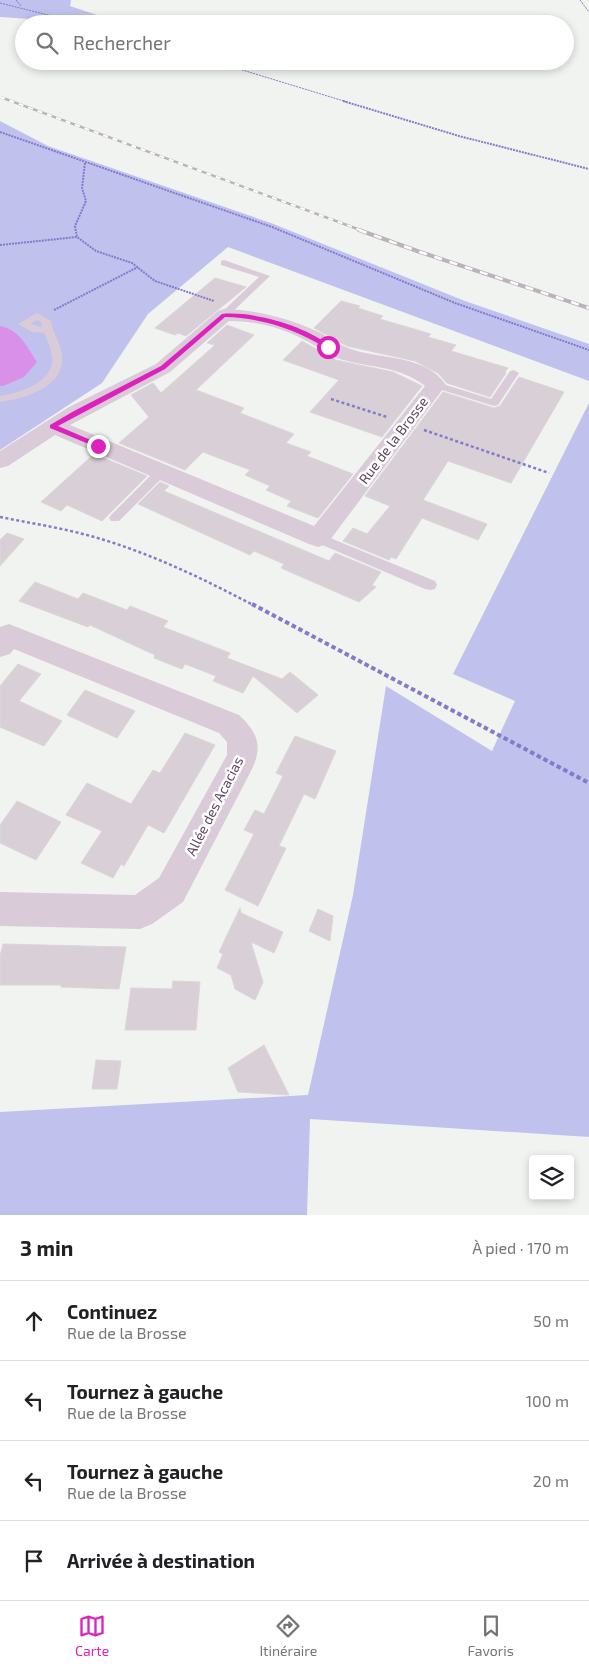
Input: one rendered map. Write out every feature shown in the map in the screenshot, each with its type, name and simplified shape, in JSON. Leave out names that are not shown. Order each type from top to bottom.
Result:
[{"type":"street","name":"Rue de la Brosse","points":[[230,309],[307,334],[344,354],[385,362],[417,371],[436,385],[318,538]]},
{"type":"street","points":[[0,461],[76,412],[163,368],[230,309]]},
{"type":"street","points":[[53,426],[318,538]]},
{"type":"street","name":"Allée des Acacias","points":[[0,909],[140,912],[171,890],[242,757],[242,737],[229,724],[3,637]]},
{"type":"lane","points":[[224,263],[265,276],[230,309]]},
{"type":"lane","points":[[0,400],[25,394],[39,387],[52,374],[58,363],[57,350],[47,330]]},
{"type":"lane","points":[[436,385],[494,403],[514,373]]},
{"type":"lane","points":[[115,518],[161,472]]},
{"type":"lane","points":[[318,538],[430,585]]},
{"type":"path","points":[[16,0],[22,7]]},
{"type":"path","points":[[580,0],[589,12]]},
{"type":"path","points":[[0,3],[51,15]]},
{"type":"path","points":[[243,70],[459,136],[589,169]]},
{"type":"path","points":[[0,132],[271,226],[491,318],[589,350]]},
{"type":"path","points":[[77,237],[75,226],[86,201],[82,188],[85,163]]},
{"type":"path","points":[[0,245],[77,237],[96,251],[132,263],[155,281],[230,309]]},
{"type":"path","points":[[53,310],[138,268]]},
{"type":"path","points":[[331,399],[548,473]]},
{"type":"path","points":[[0,517],[76,532],[143,554],[212,583],[589,783]]},
{"type":"shaded area","points":[[0,0],[71,0],[70,6],[97,15],[15,15],[15,18],[0,17]]},
{"type":"shaded area","points":[[0,121],[48,146],[271,223],[465,301],[589,344],[589,381],[228,247],[148,314],[102,383],[0,450]]},
{"type":"shaded area","points":[[0,326],[7,328],[17,335],[37,362],[24,377],[3,386],[0,386]]},
{"type":"shaded area","points":[[589,403],[589,1137],[310,1119],[307,1215],[0,1215],[0,1112],[308,1095],[353,895],[386,686],[492,751],[515,701],[453,674]]},
{"type":"building","points":[[215,278],[246,287],[186,336],[178,333],[175,335],[155,328]]},
{"type":"building","points":[[341,301],[360,306],[358,308],[383,316],[380,319],[431,334],[428,337],[456,345],[451,351],[508,368],[506,373],[490,397],[447,383],[438,373],[415,361],[347,346],[314,328]]},
{"type":"building","points":[[227,325],[254,335],[196,390],[244,408],[240,413],[294,434],[286,443],[311,452],[307,456],[353,474],[318,518],[287,506],[291,501],[266,490],[270,486],[245,475],[250,470],[203,452],[185,470],[119,443],[149,417],[131,395],[153,383],[161,393],[215,345],[207,343]]},
{"type":"building","points":[[302,341],[336,360],[393,372],[422,386],[382,437],[310,412],[339,380],[283,360]]},
{"type":"building","points":[[519,377],[564,392],[511,483],[448,461],[423,500],[487,524],[478,540],[422,518],[396,559],[391,557],[389,560],[343,541],[353,528],[367,534],[390,506],[365,496],[443,392],[494,408],[500,406]]},
{"type":"building","points":[[94,454],[147,476],[102,521],[67,505],[61,511],[41,502]]},
{"type":"building","points":[[160,482],[169,486],[164,491],[329,561],[335,553],[381,572],[372,585],[376,587],[359,602],[281,568],[284,564],[254,551],[250,555],[138,504]]},
{"type":"building","points":[[7,533],[24,539],[0,566],[0,540]]},
{"type":"building","points":[[35,582],[78,599],[83,593],[127,610],[130,606],[168,621],[163,627],[230,653],[227,658],[282,679],[290,672],[318,695],[297,713],[253,676],[243,693],[213,681],[216,676],[185,664],[182,669],[154,658],[155,655],[90,625],[88,627],[19,601]]},
{"type":"building","points":[[18,664],[41,674],[19,701],[62,721],[44,746],[0,727],[0,686]]},
{"type":"building","points":[[85,690],[135,711],[117,738],[67,715]]},
{"type":"building","points":[[185,733],[215,745],[164,833],[148,825],[124,866],[121,864],[113,878],[81,863],[102,831],[66,815],[87,783],[131,804],[153,770],[160,773]]},
{"type":"building","points":[[295,736],[336,751],[315,799],[304,794],[279,846],[286,848],[258,906],[225,890],[254,834],[244,830],[255,810],[264,814],[283,776],[276,773]]},
{"type":"building","points":[[17,801],[61,822],[36,860],[0,843],[0,825]]},
{"type":"building","points":[[240,908],[241,913],[283,932],[274,953],[251,942],[263,982],[255,1000],[235,989],[231,975],[217,968],[223,954],[219,952]]},
{"type":"building","points":[[318,909],[333,916],[330,941],[309,931]]},
{"type":"building","points":[[3,944],[126,947],[119,989],[61,987],[61,985],[0,985],[0,956]]},
{"type":"building","points":[[173,981],[200,982],[196,1030],[125,1030],[131,988],[172,989]]},
{"type":"building","points":[[264,1045],[289,1095],[238,1092],[228,1068]]},
{"type":"building","points":[[96,1060],[121,1061],[117,1089],[92,1089]]},
{"type":"railway","points":[[0,97],[363,231]]},
{"type":"railway","points":[[359,230],[589,308]]},
{"type":"route","points":[[98,446],[53,426],[76,412],[163,368],[224,315],[248,316],[289,327],[307,334],[328,347]]}]
